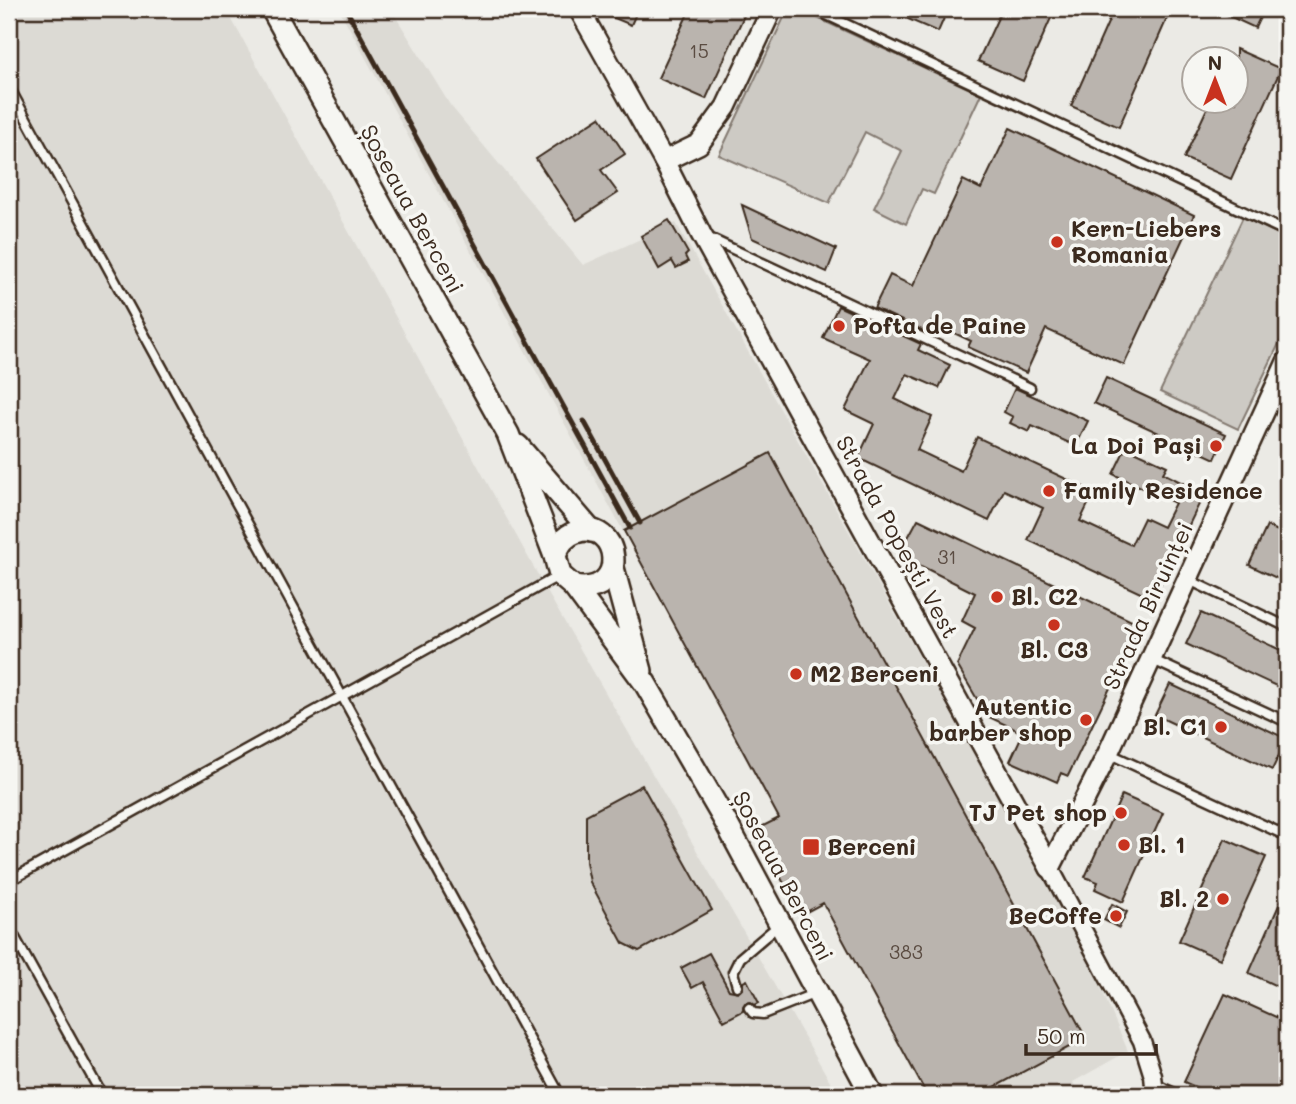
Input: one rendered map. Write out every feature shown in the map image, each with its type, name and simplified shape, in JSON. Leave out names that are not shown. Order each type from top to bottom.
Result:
[{"type":"main road","name":"Șoseaua Berceni","points":[[272,9],[508,434],[563,573],[645,683],[724,819],[872,1095]]},
{"type":"main road","name":"Șoseaua Berceni","points":[[508,434],[591,531],[600,534],[612,549],[613,568],[645,683]]},
{"type":"main road","points":[[591,531],[572,533],[558,547],[563,573],[594,587],[608,576],[613,568]]},
{"type":"street","name":"Strada Popești Vest","points":[[579,9],[1050,868],[1142,1041],[1149,1060],[1154,1090]]},
{"type":"street","points":[[664,161],[699,145],[726,107],[772,9]]},
{"type":"street","name":"Strada Biruinței","points":[[1050,868],[1108,753],[1287,362]]},
{"type":"lane","points":[[814,9],[1287,232]]},
{"type":"lane","points":[[9,87],[560,1095]]},
{"type":"lane","points":[[701,234],[1030,388]]},
{"type":"lane","points":[[9,881],[563,573]]},
{"type":"lane","points":[[1188,579],[1287,627]]},
{"type":"lane","points":[[1150,659],[1287,722]]},
{"type":"lane","points":[[1108,753],[1287,836]]},
{"type":"lane","points":[[737,986],[733,972],[740,957],[780,924]]},
{"type":"lane","points":[[9,927],[102,1095]]},
{"type":"lane","points":[[749,1008],[753,1013],[763,1014],[817,993]]},
{"type":"lane","points":[[1154,1090],[1179,1095]]},
{"type":"shaded area","points":[[9,9],[226,9],[549,595],[838,1095],[9,1095]]},
{"type":"shaded area","points":[[339,9],[391,9],[450,105],[583,265],[676,223],[1088,958],[1128,1051],[1073,1082],[1079,1095],[930,1095]]},
{"type":"shaded area","points":[[788,9],[798,9],[981,94],[934,194],[922,189],[906,224],[874,208],[902,151],[865,132],[829,203],[719,155]]},
{"type":"shaded area","points":[[1243,217],[1287,238],[1287,327],[1238,429],[1160,392]]},
{"type":"building","points":[[593,9],[638,9],[631,25]]},
{"type":"building","points":[[690,9],[747,9],[706,99],[658,78]]},
{"type":"building","points":[[885,9],[948,9],[938,32]]},
{"type":"building","points":[[1002,9],[1055,9],[1023,81],[978,61]]},
{"type":"building","points":[[1114,9],[1158,9],[1169,14],[1119,127],[1071,106]]},
{"type":"building","points":[[1214,9],[1264,9],[1255,28]]},
{"type":"building","points":[[1250,55],[1281,69],[1231,179],[1184,158],[1204,116],[1250,116]]},
{"type":"building","points":[[600,117],[625,154],[601,170],[618,193],[577,220],[536,159]]},
{"type":"building","name":"Kern-Liebers Romania","points":[[1010,128],[1194,215],[1124,365],[1046,329],[1026,373],[968,347],[971,341],[931,322],[926,332],[874,308],[890,275],[913,286],[963,180],[981,189]]},
{"type":"building","points":[[742,205],[836,249],[827,272],[752,238]]},
{"type":"building","points":[[669,220],[688,253],[685,256],[688,262],[676,268],[672,261],[659,269],[641,236]]},
{"type":"building","name":"Family Residence","points":[[838,306],[921,344],[918,350],[950,365],[939,388],[907,374],[895,399],[932,417],[917,450],[961,471],[977,437],[1094,492],[1080,521],[1131,545],[1144,518],[1163,527],[1175,503],[1113,474],[1126,447],[1167,466],[1163,473],[1204,494],[1153,599],[1028,540],[1043,508],[1004,490],[989,521],[858,458],[874,424],[845,410],[870,359],[823,338]]},
{"type":"building","points":[[1106,378],[1226,434],[1215,459],[1094,403]]},
{"type":"building","points":[[1015,388],[1088,421],[1076,446],[1032,426],[1029,432],[1010,423],[1013,417],[1004,412]]},
{"type":"building","name":"M2 Berceni","points":[[770,453],[1086,1038],[991,1089],[994,1095],[927,1095],[823,903],[801,915],[755,830],[779,818],[624,531]]},
{"type":"building","points":[[918,519],[1140,625],[1068,776],[1061,773],[1057,782],[1010,761],[1023,733],[987,716],[957,665],[975,628],[962,621],[975,593],[915,563],[905,543]]},
{"type":"building","points":[[1267,526],[1287,535],[1287,583],[1249,565]]},
{"type":"building","name":"Bl. C1","points":[[1201,613],[1287,653],[1287,691],[1186,644]]},
{"type":"building","name":"Bl. C1","points":[[1170,684],[1287,739],[1272,770],[1155,715]]},
{"type":"building","points":[[642,785],[712,910],[639,951],[623,943],[590,882],[586,862],[586,815]]},
{"type":"building","name":"Bl. 1","points":[[1122,795],[1163,813],[1123,902],[1095,889],[1098,882],[1085,877]]},
{"type":"building","name":"Bl. 2","points":[[1225,839],[1266,857],[1220,959],[1179,941]]},
{"type":"building","points":[[1287,887],[1287,991],[1249,973]]},
{"type":"building","name":"BeCoffe","points":[[1112,904],[1127,912],[1119,928],[1104,920]]},
{"type":"building","points":[[709,953],[729,990],[739,992],[743,988],[743,982],[747,980],[759,1003],[745,1003],[743,1011],[724,1021],[703,982],[692,988],[681,968]]},
{"type":"building","points":[[1225,994],[1287,1022],[1287,1095],[1213,1095],[1184,1082]]},
{"type":"railway","points":[[346,9],[630,528]]},
{"type":"railway","points":[[584,421],[640,523]]},
{"type":"place","name":"Kern-Liebers Romania","points":[[1057,242]]},
{"type":"place","name":"Pofta de Paine","points":[[839,326]]},
{"type":"place","name":"La Doi Pași","points":[[1216,446]]},
{"type":"place","name":"Family Residence","points":[[1049,491]]},
{"type":"place","name":"Bl. C2","points":[[997,597]]},
{"type":"place","name":"Bl. C3","points":[[1054,625]]},
{"type":"place","name":"M2 Berceni","points":[[796,674]]},
{"type":"place","name":"Autentic barber shop","points":[[1086,720]]},
{"type":"place","name":"Bl. C1","points":[[1221,727]]},
{"type":"place","name":"TJ Pet shop","points":[[1121,813]]},
{"type":"place","name":"Bl. 1","points":[[1124,845]]},
{"type":"place","name":"Berceni","points":[[811,847]]},
{"type":"place","name":"Bl. 2","points":[[1223,899]]},
{"type":"place","name":"BeCoffe","points":[[1116,916]]}]
